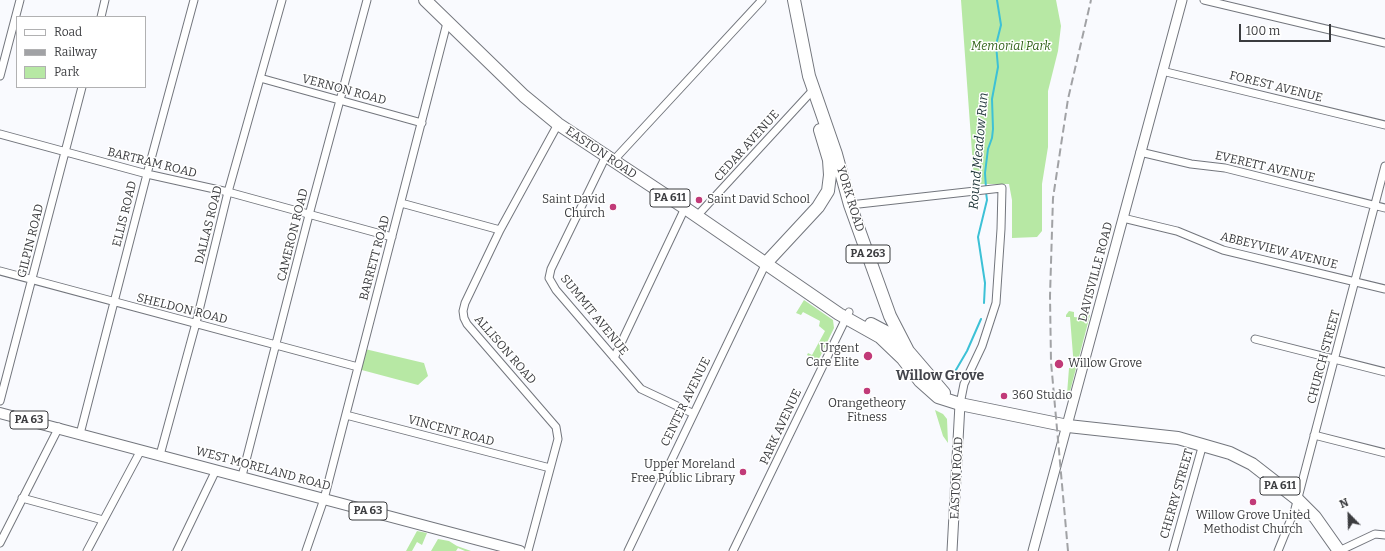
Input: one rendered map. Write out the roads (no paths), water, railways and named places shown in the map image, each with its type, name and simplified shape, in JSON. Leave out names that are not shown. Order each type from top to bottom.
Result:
[{"type":"highway","name":"EASTON ROAD","points":[[425,0],[524,96],[558,124],[686,208],[795,284],[847,315],[880,338],[903,359],[920,381],[931,391],[948,401],[960,404]]},
{"type":"highway","name":"YORK ROAD","points":[[794,0],[800,38],[813,90],[820,104],[850,205],[890,316],[908,351]]},
{"type":"highway","name":"YORK ROAD","points":[[766,263],[818,207],[828,190],[830,175],[829,160],[813,109],[813,90]]},
{"type":"highway","name":"EASTON ROAD","points":[[847,315],[888,333],[908,351],[936,386],[960,404]]},
{"type":"highway","name":"PA 611","points":[[960,404],[1068,426],[1186,440],[1230,452],[1252,464],[1297,499],[1316,517],[1339,551]]},
{"type":"main road","name":"WEST MORELAND ROAD","points":[[0,413],[59,427],[80,434],[520,551]]},
{"type":"street","points":[[0,76],[20,0]]},
{"type":"street","points":[[101,16],[105,0]]},
{"type":"street","name":"ELLIS ROAD","points":[[80,434],[147,174],[194,0]]},
{"type":"street","name":"DALLAS ROAD","points":[[160,455],[196,324],[228,192],[282,0]]},
{"type":"street","name":"CAMERON ROAD","points":[[242,476],[309,215],[367,0]]},
{"type":"street","name":"SUMMIT AVENUE","points":[[692,413],[641,389],[556,290],[549,278],[551,268],[610,158],[654,117],[762,0]]},
{"type":"street","name":"DAVISVILLE ROAD","points":[[1033,551],[1182,0]]},
{"type":"street","points":[[1204,0],[1385,43]]},
{"type":"street","name":"BARRETT ROAD","points":[[306,551],[324,499],[447,23]]},
{"type":"street","name":"FOREST AVENUE","points":[[1162,71],[1385,125]]},
{"type":"street","name":"VERNON ROAD","points":[[260,78],[422,123]]},
{"type":"street","name":"GILPIN ROAD","points":[[0,401],[33,280],[82,88]]},
{"type":"street","name":"CEDAR AVENUE","points":[[697,216],[813,90]]},
{"type":"street","name":"ALLISON ROAD","points":[[528,551],[558,439],[556,428],[464,318],[463,311],[465,303],[500,230],[558,124]]},
{"type":"street","name":"BARTRAM ROAD","points":[[0,134],[147,174],[228,192],[392,237]]},
{"type":"street","name":"EVERETT AVENUE","points":[[1140,152],[1191,164],[1224,168],[1385,208]]},
{"type":"street","name":"CHURCH STREET","points":[[1278,551],[1297,499],[1385,166]]},
{"type":"street","points":[[850,205],[982,189],[1002,188],[996,303],[984,341],[964,384],[960,404]]},
{"type":"street","points":[[401,203],[500,230]]},
{"type":"street","points":[[614,358],[686,208]]},
{"type":"street","name":"ABBEYVIEW AVENUE","points":[[1123,218],[1177,230],[1223,250],[1385,289]]},
{"type":"street","name":"CENTER AVENUE","points":[[628,551],[692,413],[766,263]]},
{"type":"street","name":"SHELDON ROAD","points":[[0,272],[358,367]]},
{"type":"street","name":"PARK AVENUE","points":[[733,551],[847,315]]},
{"type":"street","points":[[1255,339],[1385,372]]},
{"type":"street","name":"EASTON ROAD","points":[[952,551],[960,404]]},
{"type":"street","name":"VINCENT ROAD","points":[[346,415],[550,468]]},
{"type":"street","points":[[0,543],[59,427]]},
{"type":"street","points":[[1314,436],[1385,453]]},
{"type":"street","name":"CHERRY STREET","points":[[1173,551],[1203,444]]},
{"type":"street","points":[[87,551],[141,450]]},
{"type":"street","points":[[177,551],[216,470]]},
{"type":"street","points":[[22,498],[103,520]]},
{"type":"street","points":[[1339,551],[1375,534],[1385,535]]},
{"type":"waterway","name":"Round Meadow Run","points":[[986,188],[985,173],[988,149],[992,138],[993,129],[992,99],[998,67],[996,45],[1001,25],[997,0]]},
{"type":"waterway","name":"Round Meadow Run","points":[[984,303],[985,283],[978,237],[987,200],[986,192]]},
{"type":"waterway","name":"Round Meadow Run","points":[[953,375],[967,351],[981,319]]},
{"type":"railway","points":[[1068,551],[1051,362],[1050,296],[1053,198],[1068,99],[1091,0]]},
{"type":"place","name":"Saint David School","points":[[699,200]]},
{"type":"place","name":"Saint David Church","points":[[613,207]]},
{"type":"place","name":"Urgent Care Elite","points":[[868,356]]},
{"type":"place","name":"Willow Grove","points":[[1059,364]]},
{"type":"place","name":"Orangetheory Fitness","points":[[867,391]]},
{"type":"place","name":"360 Studio","points":[[1004,396]]},
{"type":"place","name":"Upper Moreland Free Public Library","points":[[743,472]]},
{"type":"place","name":"Willow Grove United Methodist Church","points":[[1253,502]]},
{"type":"district","name":"Willow Grove","points":[[940,376]]},
{"type":"park label","name":"Memorial Park","points":[[1011,47]]}]
